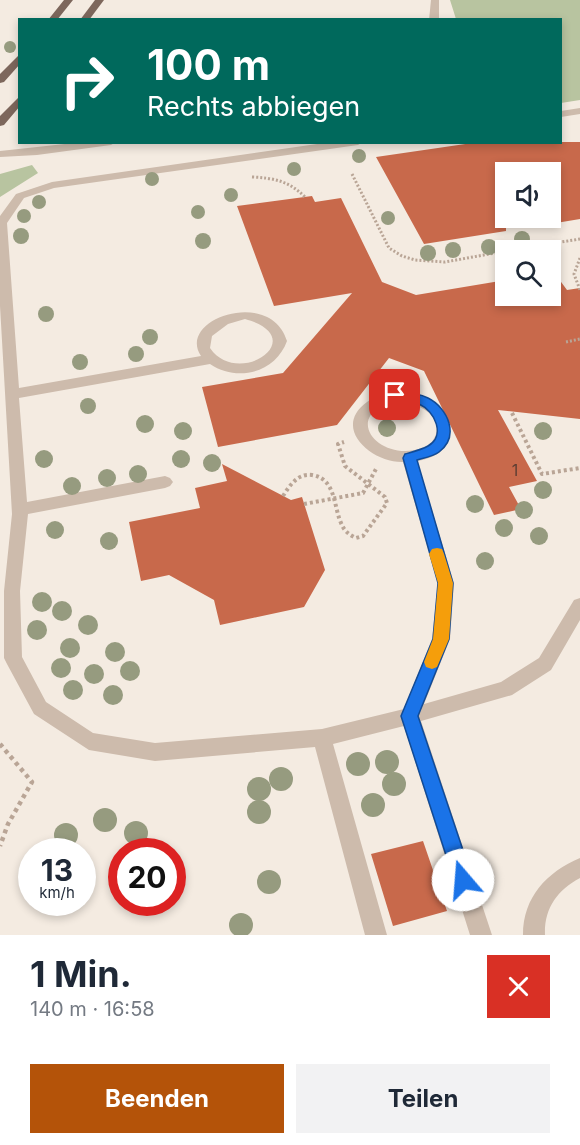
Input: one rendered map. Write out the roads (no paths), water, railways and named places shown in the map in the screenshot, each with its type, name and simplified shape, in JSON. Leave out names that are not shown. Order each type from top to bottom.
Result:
[{"type":"main road","points":[[54,18],[69,0]]},
{"type":"main road","points":[[86,18],[100,0]]},
{"type":"main road","points":[[0,80],[18,59]]},
{"type":"main road","points":[[0,123],[18,101]]},
{"type":"street","points":[[434,18],[435,0]]},
{"type":"street","points":[[562,114],[580,111]]},
{"type":"street","points":[[0,154],[37,152],[96,144]]},
{"type":"street","points":[[344,144],[52,184],[20,196],[1,223],[20,509],[12,591],[13,658],[40,708],[90,741],[155,752],[322,738],[506,689],[545,664],[580,605]]},
{"type":"street","points":[[12,394],[212,359],[234,368],[260,366],[278,353],[282,344],[281,336],[269,321],[258,317],[233,316],[221,320],[206,334],[204,343],[206,352],[212,359]]},
{"type":"street","points":[[395,395],[421,399],[439,414],[444,423],[441,442],[433,450],[410,458],[394,457],[369,444],[362,434],[360,423],[363,413],[370,404],[395,395]]},
{"type":"street","points":[[410,458],[446,583],[441,639],[410,716],[481,935]]},
{"type":"street","points":[[20,509],[165,482]]},
{"type":"street","points":[[322,738],[376,935]]},
{"type":"street","points":[[534,935],[533,927],[543,897],[560,878],[580,868]]}]
